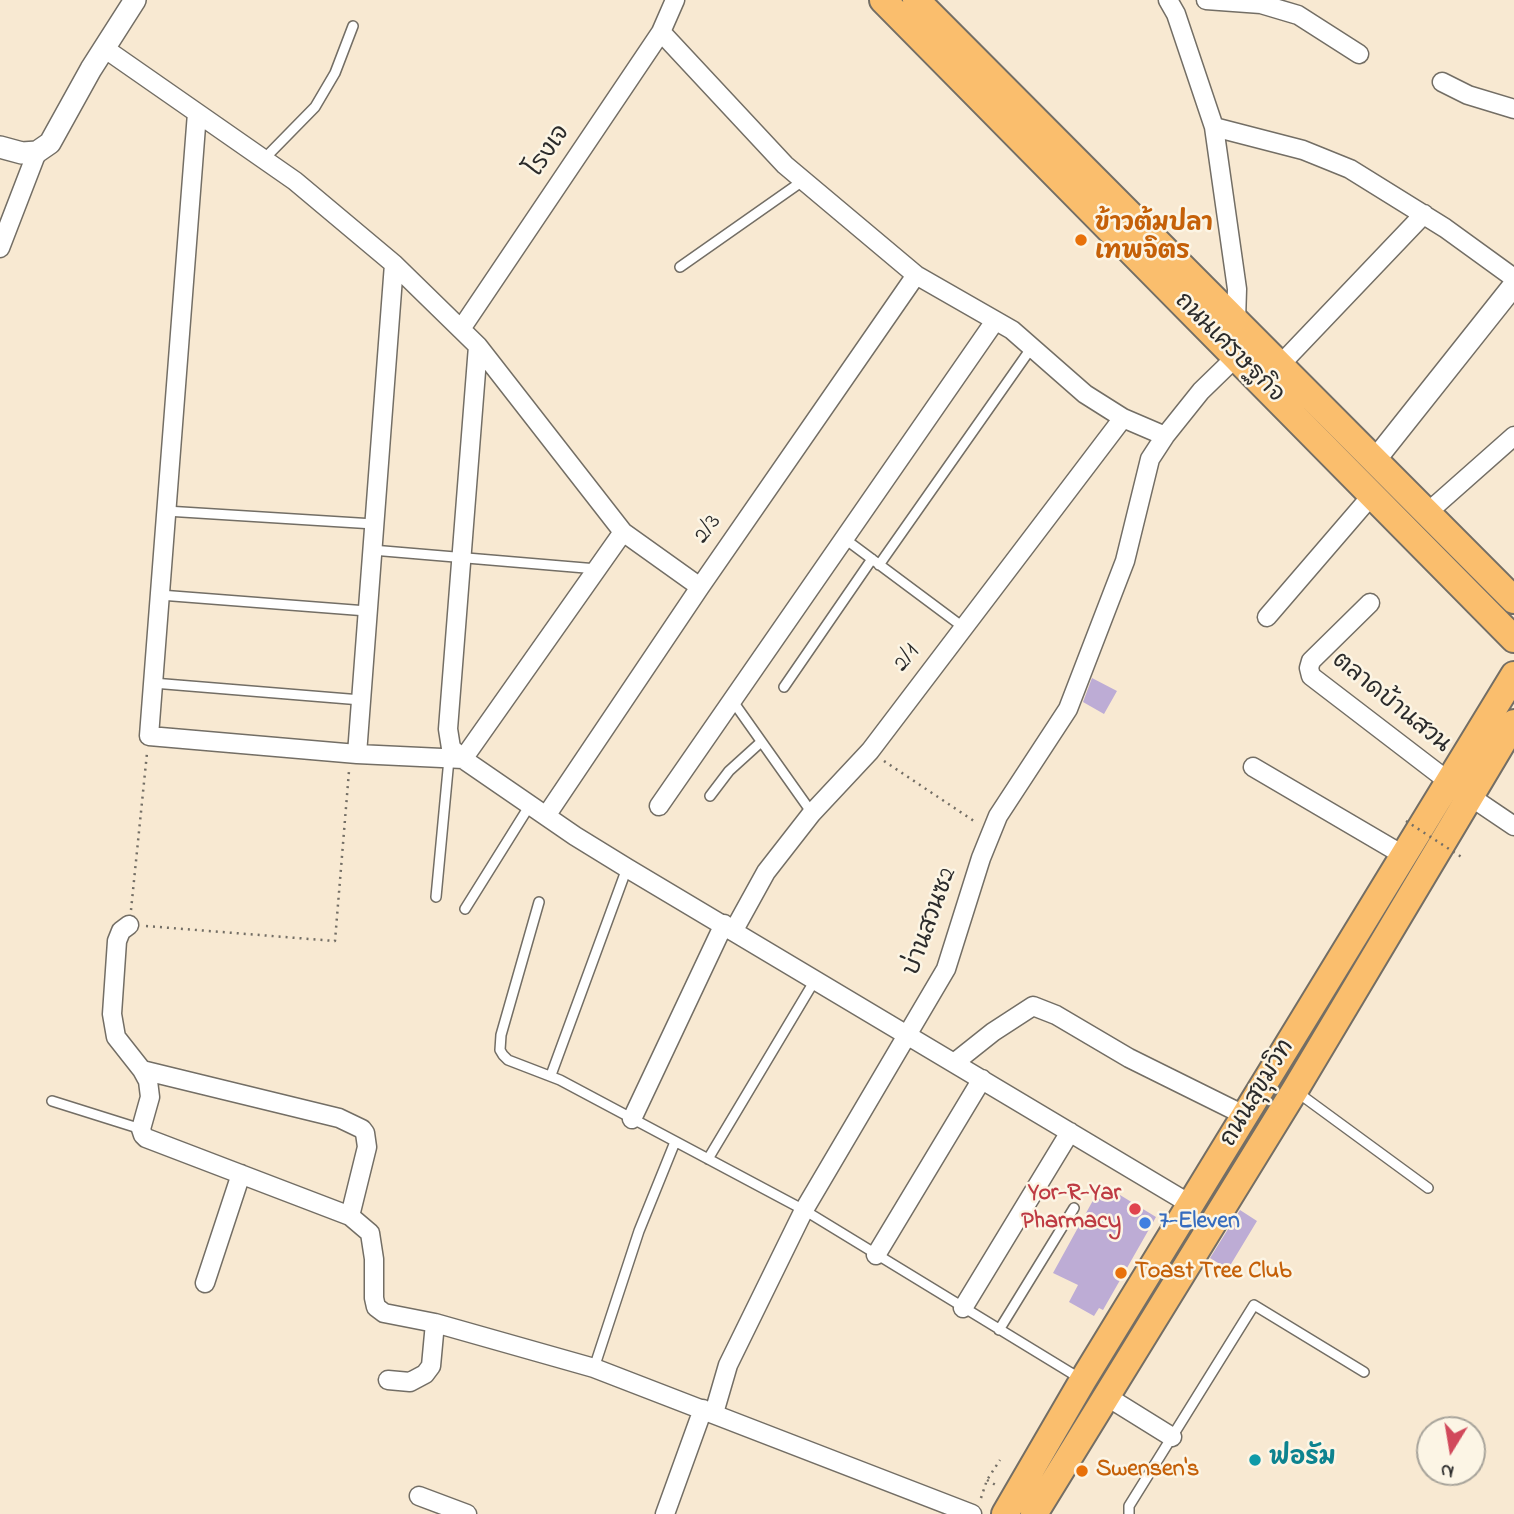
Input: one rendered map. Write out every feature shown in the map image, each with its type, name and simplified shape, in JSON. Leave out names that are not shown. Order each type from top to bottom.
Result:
[{"type":"main road","name":"ถนนเศรษฐกิจ","points":[[883,0],[1514,639]]},
{"type":"main road","name":"ถนนเศรษฐกิจ","points":[[916,0],[1514,600]]},
{"type":"main road","name":"ถนนสุขุมวิท","points":[[1005,1514],[1083,1380],[1514,675]]},
{"type":"main road","name":"ถนนสุขุมวิท","points":[[1034,1514],[1295,1090],[1514,723]]},
{"type":"street","points":[[1,146],[22,153],[37,152],[50,143],[104,48],[135,0]]},
{"type":"street","name":"โรงเจ","points":[[461,329],[661,32],[675,0]]},
{"type":"street","points":[[1180,0],[1168,0],[1176,14],[1214,127],[1237,289],[1236,321]]},
{"type":"street","points":[[1206,0],[1261,4],[1298,15],[1359,54]]},
{"type":"street","points":[[661,32],[785,164],[916,275],[1012,330],[1085,394],[1123,418],[1165,436]]},
{"type":"street","points":[[104,48],[295,181],[394,264],[478,346],[624,531],[699,587]]},
{"type":"street","points":[[1442,82],[1468,95],[1514,109]]},
{"type":"street","points":[[197,113],[149,736],[354,754],[456,759],[627,868],[1190,1204]]},
{"type":"street","points":[[1214,127],[1303,150],[1338,164],[1423,214],[1514,278]]},
{"type":"street","points":[[0,248],[37,152]]},
{"type":"street","points":[[1280,365],[1423,214]]},
{"type":"street","points":[[354,754],[361,701],[394,264]]},
{"type":"street","name":"2/3","points":[[546,816],[699,587],[916,275]]},
{"type":"street","points":[[1375,460],[1514,285]]},
{"type":"street","points":[[659,806],[995,321]]},
{"type":"street","points":[[456,759],[448,729],[478,346]]},
{"type":"street","name":"บ่านสวนซ2","points":[[665,1514],[728,1365],[804,1210],[946,969],[981,858],[998,816],[1068,709],[1125,561],[1150,458],[1201,391],[1236,357]]},
{"type":"street","name":"2/1","points":[[632,1119],[729,927],[766,872],[813,813],[870,751],[1123,418]]},
{"type":"street","points":[[1427,513],[1514,436]]},
{"type":"street","points":[[1267,617],[1372,495]]},
{"type":"street","points":[[456,759],[624,531]]},
{"type":"street","name":"ตลาดบ้านสวน","points":[[1370,603],[1311,661],[1311,676],[1448,781]]},
{"type":"street","points":[[1254,767],[1403,855]]},
{"type":"street","points":[[1471,797],[1514,826]]},
{"type":"street","points":[[129,925],[121,931],[117,941],[111,1002],[116,1037],[148,1081],[150,1097],[141,1129],[146,1138],[350,1216],[370,1233],[376,1307],[384,1313],[435,1323],[594,1368],[971,1514]]},
{"type":"street","points":[[954,1063],[993,1032],[1033,1006],[1056,1015],[1129,1058],[1246,1116]]},
{"type":"street","points":[[142,1070],[339,1118],[362,1129],[367,1147],[350,1216]]},
{"type":"street","points":[[876,1255],[982,1079]]},
{"type":"street","points":[[963,1308],[1070,1132]]},
{"type":"street","points":[[205,1283],[241,1174]]},
{"type":"street","points":[[388,1380],[410,1382],[425,1374],[431,1366],[435,1323]]},
{"type":"street","points":[[1106,1396],[1172,1437]]},
{"type":"street","points":[[419,1496],[467,1514]]},
{"type":"lane","points":[[264,159],[315,107],[335,73],[354,26]]},
{"type":"lane","points":[[680,267],[804,180]]},
{"type":"lane","points":[[784,687],[1032,347]]},
{"type":"lane","points":[[166,511],[373,524]]},
{"type":"lane","points":[[845,539],[963,627]]},
{"type":"lane","points":[[372,550],[597,569]]},
{"type":"lane","points":[[160,595],[367,611]]},
{"type":"lane","points":[[153,683],[361,701]]},
{"type":"lane","points":[[732,700],[813,813]]},
{"type":"lane","points":[[710,796],[729,771],[761,741]]},
{"type":"lane","points":[[436,897],[456,759]]},
{"type":"lane","points":[[465,909],[530,805]]},
{"type":"lane","points":[[551,1075],[627,868]]},
{"type":"lane","points":[[539,902],[501,1035],[500,1050],[508,1060],[551,1075],[804,1210],[1083,1380]]},
{"type":"lane","points":[[708,1159],[816,979]]},
{"type":"lane","points":[[1295,1090],[1428,1188]]},
{"type":"lane","points":[[52,1101],[141,1129]]},
{"type":"lane","points":[[594,1368],[639,1231],[675,1142]]},
{"type":"lane","points":[[999,1329],[1074,1208]]},
{"type":"lane","points":[[1129,1514],[1129,1506],[1254,1305],[1364,1372]]},
{"type":"path","points":[[149,736],[129,925],[335,942],[354,754]]},
{"type":"path","points":[[870,751],[992,832]]},
{"type":"path","points":[[1406,821],[1464,858]]},
{"type":"path","points":[[981,1498],[987,1480],[1000,1460]]},
{"type":"building","points":[[1092,678],[1117,691],[1104,714],[1083,702]]},
{"type":"building","points":[[1102,1184],[1156,1217],[1103,1310],[1099,1308],[1094,1316],[1069,1302],[1078,1285],[1053,1273]]},
{"type":"building","points":[[1240,1210],[1257,1221],[1228,1269],[1210,1258]]},
{"type":"place","name":"ข้าวต้มปลา เทพจิตร","points":[[1081,240]]},
{"type":"place","name":"Yor-R-Yar Pharmacy","points":[[1135,1209]]},
{"type":"place","name":"7-Eleven","points":[[1145,1223]]},
{"type":"place","name":"Toast Tree Club","points":[[1121,1273]]},
{"type":"place","name":"ฟอรัม","points":[[1255,1460]]},
{"type":"place","name":"Swensen's","points":[[1082,1471]]}]
